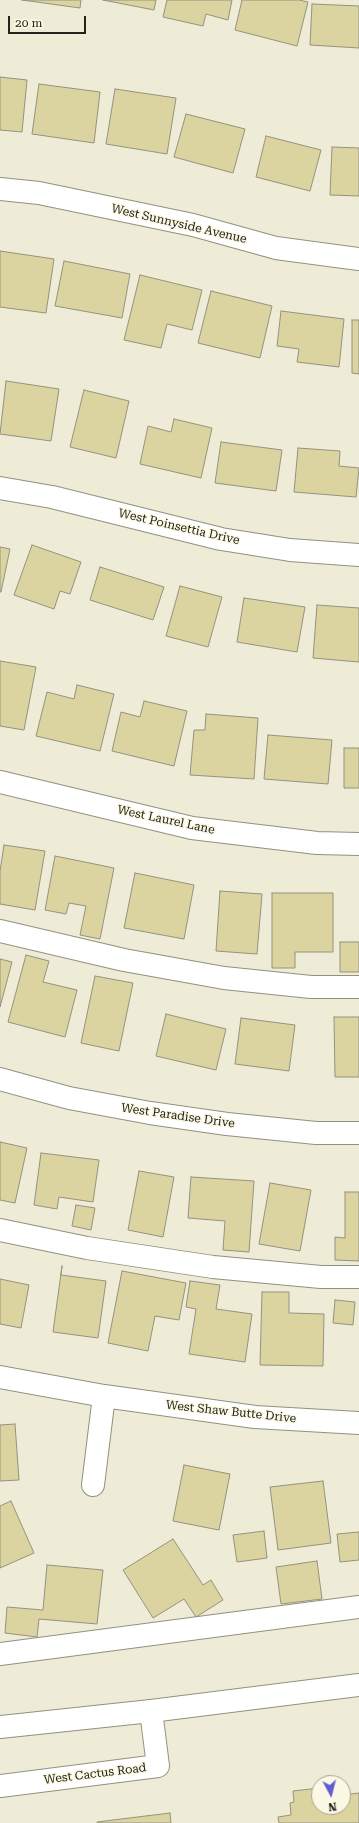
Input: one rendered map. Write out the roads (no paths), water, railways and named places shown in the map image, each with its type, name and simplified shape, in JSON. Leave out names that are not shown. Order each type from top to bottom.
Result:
[{"type":"street","name":"West Sunnyside Avenue","points":[[0,189],[39,193],[185,224],[276,248],[359,259]]},
{"type":"street","name":"West Poinsettia Drive","points":[[0,488],[52,497],[221,539],[290,550],[359,555]]},
{"type":"street","name":"West Laurel Lane","points":[[0,782],[192,828],[317,843],[359,844]]},
{"type":"street","points":[[0,931],[124,960],[224,978],[311,987],[359,987]]},
{"type":"street","name":"West Paradise Drive","points":[[0,1079],[69,1098],[150,1113],[228,1124],[316,1133],[359,1133]]},
{"type":"street","points":[[0,1230],[87,1248],[213,1267],[321,1276],[359,1277]]},
{"type":"street","name":"West Shaw Butte Drive","points":[[0,1377],[104,1396],[255,1417],[359,1423]]},
{"type":"street","points":[[93,1485],[104,1396]]},
{"type":"street","points":[[0,1654],[359,1607]]},
{"type":"street","points":[[0,1727],[151,1711],[359,1685]]},
{"type":"street","name":"West Cactus Road","points":[[0,1786],[158,1766],[151,1711]]}]
